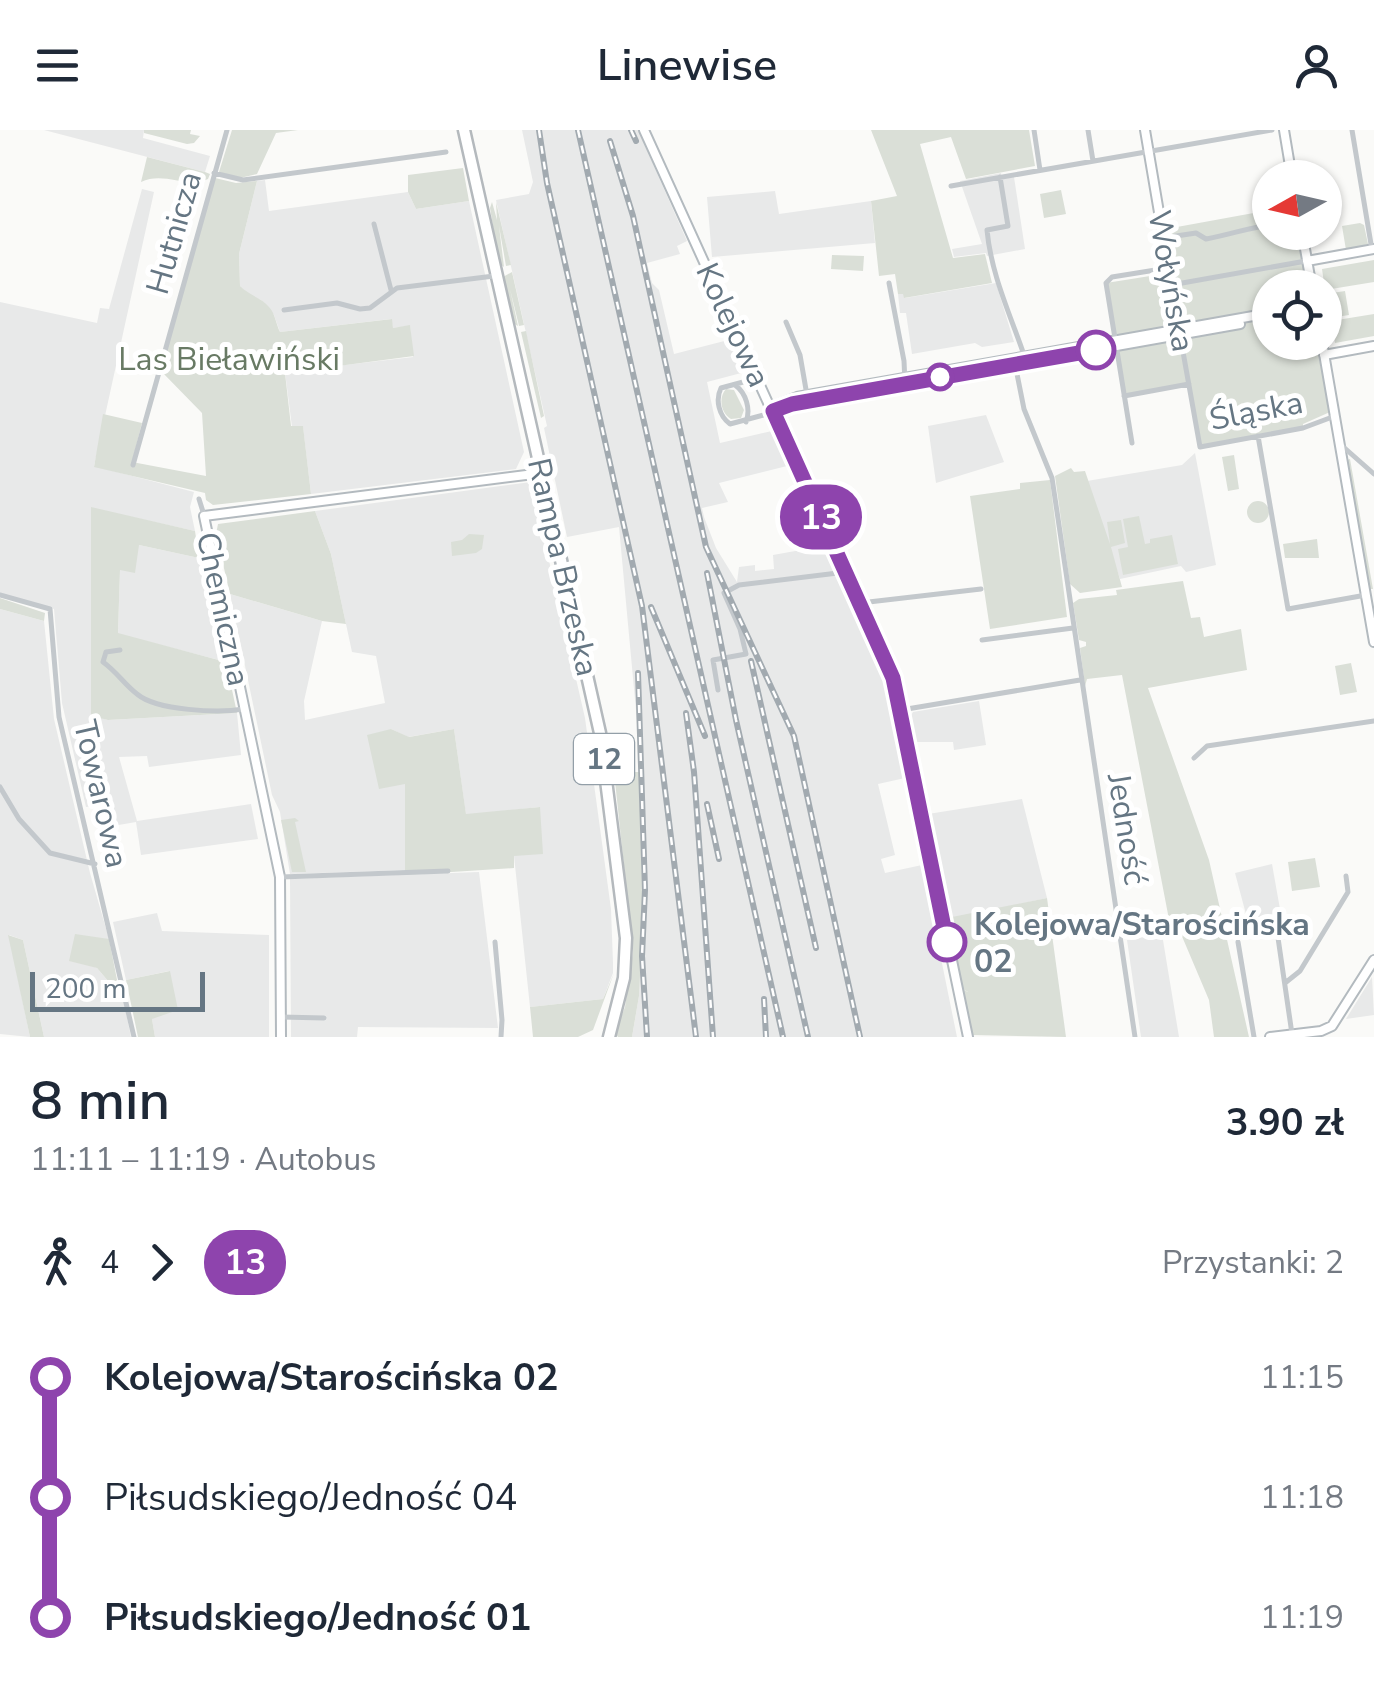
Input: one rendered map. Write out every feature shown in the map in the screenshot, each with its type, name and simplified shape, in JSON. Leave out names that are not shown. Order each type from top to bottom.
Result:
[{"type":"highway","name":"Rampa Brzeska","points":[[464,130],[604,761],[626,938],[624,978],[609,1037]]},
{"type":"highway","name":"Rampa Brzeska","points":[[600,1037],[617,1009]]},
{"type":"street","name":"Hutnicza","points":[[133,465],[227,130]]},
{"type":"street","name":"Kolejowa","points":[[644,130],[893,678],[968,1037]]},
{"type":"street","points":[[1034,130],[1040,170]]},
{"type":"street","points":[[1088,130],[1093,160]]},
{"type":"street","name":"Wołyńska","points":[[1145,130],[1197,432]]},
{"type":"street","points":[[951,186],[1272,130]]},
{"type":"street","points":[[1284,130],[1289,160]]},
{"type":"street","points":[[1171,285],[1373,250],[1352,130]]},
{"type":"street","points":[[214,173],[243,180],[446,152]]},
{"type":"street","points":[[1000,177],[1008,226],[987,230],[988,241],[992,266],[1026,359]]},
{"type":"street","points":[[374,224],[391,290]]},
{"type":"street","points":[[1163,238],[1196,233],[1206,239],[1252,227]]},
{"type":"street","points":[[1305,250],[1309,270]]},
{"type":"street","points":[[1132,443],[1114,344],[1108,279],[1168,268]]},
{"type":"street","points":[[284,310],[337,303],[370,308],[391,290],[497,276]]},
{"type":"street","points":[[889,283],[904,360],[904,381]]},
{"type":"street","points":[[758,378],[719,391],[720,412],[730,424],[746,422],[808,398],[1252,319]]},
{"type":"street","points":[[786,322],[800,355],[808,398]]},
{"type":"street","points":[[1342,352],[1374,346]]},
{"type":"street","points":[[904,381],[1026,359]]},
{"type":"street","points":[[1325,360],[1374,642]]},
{"type":"street","name":"Jedność","points":[[1015,364],[1024,409],[1052,478],[1135,1037]]},
{"type":"street","points":[[734,384],[741,389],[748,407],[746,422]]},
{"type":"street","points":[[1124,396],[1189,384]]},
{"type":"street","name":"Śląska","points":[[1197,432],[1200,447],[1303,428],[1335,416]]},
{"type":"street","points":[[1258,436],[1288,608],[1366,595]]},
{"type":"street","points":[[1340,444],[1374,474]]},
{"type":"street","name":"Chemiczna","points":[[281,1037],[280,877],[204,516],[542,473]]},
{"type":"street","points":[[199,499],[204,516]]},
{"type":"street","points":[[718,690],[713,660],[746,654],[724,593],[739,585],[846,572]]},
{"type":"street","points":[[860,603],[981,589]]},
{"type":"street","name":"Towarowa","points":[[0,595],[50,609],[59,717],[134,1037]]},
{"type":"street","points":[[982,640],[1074,628]]},
{"type":"street","points":[[120,650],[106,652],[103,662],[140,697],[206,713],[244,710]]},
{"type":"street","points":[[901,710],[1082,680]]},
{"type":"street","points":[[1194,758],[1207,746],[1374,720]]},
{"type":"street","points":[[0,788],[18,819],[50,853],[95,864]]},
{"type":"street","points":[[280,877],[448,871]]},
{"type":"street","points":[[1285,983],[1300,972],[1348,892],[1346,876]]},
{"type":"street","points":[[1276,924],[1292,1034]]},
{"type":"street","points":[[495,942],[500,1037]]},
{"type":"street","points":[[1238,942],[1254,1037]]},
{"type":"street","points":[[1272,1037],[1328,1028],[1374,960]]},
{"type":"street","points":[[281,1017],[324,1018]]},
{"type":"shaded area","points":[[44,130],[144,130],[143,138],[210,156],[205,172]]},
{"type":"shaded area","points":[[522,130],[638,130],[687,241],[677,246],[680,254],[647,263],[652,283],[659,290],[674,354],[732,339],[745,372],[707,382],[720,443],[772,431],[787,466],[719,483],[728,502],[702,508],[704,517],[716,548],[737,582],[739,567],[755,565],[755,571],[774,569],[773,555],[823,546],[862,623],[886,680],[905,778],[878,784],[895,855],[881,859],[885,873],[922,865],[957,1037],[632,1037],[639,996],[643,882],[638,732],[619,527],[567,537],[544,428],[547,426],[496,200],[529,194],[533,182]]},
{"type":"shaded area","points":[[1001,173],[1002,179],[1014,177],[1025,249],[954,257],[952,249],[982,244],[960,181]]},
{"type":"shaded area","points":[[265,180],[269,211],[408,192],[416,209],[469,201],[524,452],[516,469],[311,494],[303,427],[292,427],[285,372],[413,357],[410,326],[393,328],[391,319],[280,332],[274,315],[261,300],[251,298],[240,286],[239,254],[257,181]]},
{"type":"shaded area","points":[[142,189],[154,192],[94,466],[194,492],[190,507],[195,531],[91,508],[91,715],[108,720],[237,713],[241,755],[149,767],[147,756],[119,757],[137,821],[251,804],[258,839],[141,855],[136,822],[107,827],[101,805],[86,807],[62,703],[54,609],[0,594],[0,302],[97,323],[100,308],[109,309]]},
{"type":"shaded area","points":[[775,191],[779,214],[871,201],[875,243],[712,257],[707,197]]},
{"type":"shaded area","points":[[996,283],[1014,342],[982,347],[975,343],[912,354],[906,313],[900,313],[898,294],[903,293],[905,298]]},
{"type":"shaded area","points":[[986,415],[1004,462],[936,483],[928,426]]},
{"type":"shaded area","points":[[1195,453],[1216,565],[1186,572],[1181,566],[1120,579],[1087,481],[1182,465]]},
{"type":"shaded area","points":[[531,482],[585,718],[611,909],[613,973],[603,999],[530,1007],[514,856],[539,807],[466,815],[454,729],[408,737],[391,729],[405,783],[406,870],[290,874],[280,812],[272,795],[230,594],[322,621],[304,701],[305,720],[385,703],[376,656],[352,652],[331,554],[315,511]]},
{"type":"shaded area","points":[[139,545],[199,558],[219,660],[118,634],[120,569]]},
{"type":"shaded area","points":[[0,609],[44,621],[54,719],[109,939],[88,964],[97,968],[119,994],[121,988],[131,1037],[44,1037],[23,940],[9,935],[30,1037],[0,1034]]},
{"type":"shaded area","points":[[979,701],[986,745],[954,750],[953,742],[914,742],[910,717],[913,712]]},
{"type":"shaded area","points":[[1022,799],[1047,898],[949,919],[928,814]]},
{"type":"shaded area","points":[[1272,864],[1283,926],[1251,933],[1235,873]]},
{"type":"shaded area","points":[[479,872],[498,1028],[358,1027],[357,1037],[291,1037],[290,879]]},
{"type":"shaded area","points":[[157,913],[162,931],[269,935],[269,1037],[155,1037],[152,1019],[169,971],[126,980],[113,922]]},
{"type":"shaded area","points":[[1162,934],[1179,1037],[1141,1037],[1127,940]]},
{"type":"shaded area","points":[[1372,977],[1374,1015],[1346,1019]]},
{"type":"green space","points":[[144,130],[191,130],[190,134],[200,136],[187,144]]},
{"type":"green space","points":[[232,130],[298,130],[276,133],[257,174],[240,178],[219,172]]},
{"type":"green space","points":[[871,130],[1029,130],[1035,166],[966,179],[951,137],[920,144],[953,258],[985,254],[992,283],[904,298],[898,294],[895,274],[879,276],[871,201],[897,196]]},
{"type":"green space","points":[[147,157],[210,174],[200,182],[158,178],[141,182]]},
{"type":"green space","points":[[463,168],[469,201],[416,209],[408,192],[408,175]]},
{"type":"green space","name":"Las Bieławiński","points":[[215,178],[236,183],[257,181],[239,254],[240,286],[269,307],[280,332],[392,319],[393,328],[410,325],[414,356],[285,373],[291,426],[303,426],[311,494],[213,505],[206,500],[205,493],[94,467],[103,414],[142,423],[132,462],[206,476],[202,413],[161,371]]},
{"type":"green space","points":[[1061,190],[1066,214],[1044,218],[1040,194]]},
{"type":"green space","points":[[492,202],[497,220],[496,202],[511,265],[506,266],[499,226],[504,267],[499,263]]},
{"type":"green space","points":[[1252,213],[1252,250],[1301,250],[1303,270],[1252,270],[1252,360],[1319,360],[1330,412],[1303,424],[1303,428],[1200,447],[1188,384],[1124,396],[1106,283],[1169,273],[1166,229]]},
{"type":"green space","points":[[1364,225],[1368,244],[1346,250],[1342,226]]},
{"type":"green space","points":[[832,255],[864,256],[863,271],[831,269]]},
{"type":"green space","points":[[1374,260],[1374,282],[1342,287],[1342,270],[1322,269]]},
{"type":"green space","points":[[512,272],[524,325],[519,326],[510,289],[518,326],[513,323],[503,277]]},
{"type":"green space","points":[[1345,291],[1349,315],[1342,316]]},
{"type":"green space","points":[[1374,314],[1374,336],[1342,342],[1342,319]]},
{"type":"green space","points":[[526,331],[544,416],[541,418],[521,332]]},
{"type":"green space","points":[[726,389],[734,390],[744,410],[741,418],[731,419],[725,413],[721,401]]},
{"type":"green space","points":[[1234,455],[1239,489],[1228,491],[1222,457]]},
{"type":"green space","points":[[1350,459],[1373,589],[1347,460]]},
{"type":"green space","points":[[1071,468],[1074,472],[1085,471],[1110,544],[1107,522],[1121,520],[1125,543],[1111,547],[1122,587],[1080,593],[1070,584],[1055,476]]},
{"type":"green space","points":[[1050,480],[1067,617],[990,629],[970,496]]},
{"type":"green space","points":[[1258,501],[1266,504],[1266,520],[1258,523],[1250,520],[1247,512],[1250,504]]},
{"type":"green space","points":[[91,507],[195,531],[199,558],[139,545],[135,573],[120,570],[118,633],[226,662],[237,713],[108,720],[91,716]]},
{"type":"green space","points":[[315,511],[331,554],[346,624],[322,621],[230,594],[216,534],[218,524]]},
{"type":"green space","points":[[1139,516],[1145,544],[1150,539],[1172,535],[1178,564],[1123,575],[1118,549],[1128,547],[1123,519]]},
{"type":"green space","points":[[469,534],[484,535],[482,549],[452,556],[451,542]]},
{"type":"green space","points":[[1317,539],[1319,558],[1285,558],[1283,544]]},
{"type":"green space","points":[[1183,581],[1191,618],[1200,617],[1204,637],[1241,629],[1247,670],[1148,688],[1209,860],[1249,1037],[1214,1037],[1209,1000],[1181,934],[1172,935],[1122,675],[1087,679],[1085,686],[1080,648],[1086,642],[1079,640],[1073,603],[1117,595],[1116,590]]},
{"type":"green space","points":[[0,598],[45,613],[44,621],[0,609]]},
{"type":"green space","points":[[1351,663],[1357,692],[1340,695],[1335,666]]},
{"type":"green space","points":[[391,729],[409,737],[454,729],[466,814],[540,807],[543,854],[514,856],[514,868],[405,875],[405,784],[379,789],[367,735]]},
{"type":"green space","points":[[630,749],[632,772],[639,772],[643,914],[639,996],[632,1037],[618,1037],[615,1033],[625,1007],[633,952],[613,762],[625,760],[624,750]]},
{"type":"green space","points":[[281,820],[299,821],[295,822],[306,872],[292,872]]},
{"type":"green space","points":[[1315,858],[1320,887],[1292,891],[1288,862]]},
{"type":"green space","points":[[1047,898],[1066,1037],[972,1035],[955,969],[962,989],[968,992],[963,989],[956,956],[955,966],[955,948],[947,921]]},
{"type":"green space","points":[[75,934],[109,939],[120,995],[97,968],[69,961]]},
{"type":"green space","points":[[8,935],[23,940],[44,1037],[30,1037]]},
{"type":"green space","points":[[170,971],[178,1010],[152,1019],[155,1037],[138,1037],[126,980]]},
{"type":"green space","points":[[614,973],[593,1030],[578,1037],[533,1037],[530,1007],[603,999]]},
{"type":"railway","points":[[539,130],[547,183],[642,606],[696,1037]]},
{"type":"railway","points":[[578,130],[783,1037]]},
{"type":"railway","points":[[631,130],[636,141]]},
{"type":"railway","points":[[610,141],[633,216],[706,547],[794,736],[860,1037]]},
{"type":"railway","points":[[707,573],[808,1037]]},
{"type":"railway","points":[[651,607],[705,736]]},
{"type":"railway","points":[[751,661],[816,948]]},
{"type":"railway","points":[[638,673],[647,1037]]},
{"type":"railway","points":[[686,713],[694,772],[713,1037]]},
{"type":"railway","points":[[707,804],[719,859]]},
{"type":"railway","points":[[764,999],[766,1037]]},
{"type":"bus line","name":"13","points":[[947,942],[893,678],[773,411],[792,404],[1096,350]]},
{"type":"place","name":"Kolejowa/Starościńska 02","points":[[947,942]]}]
